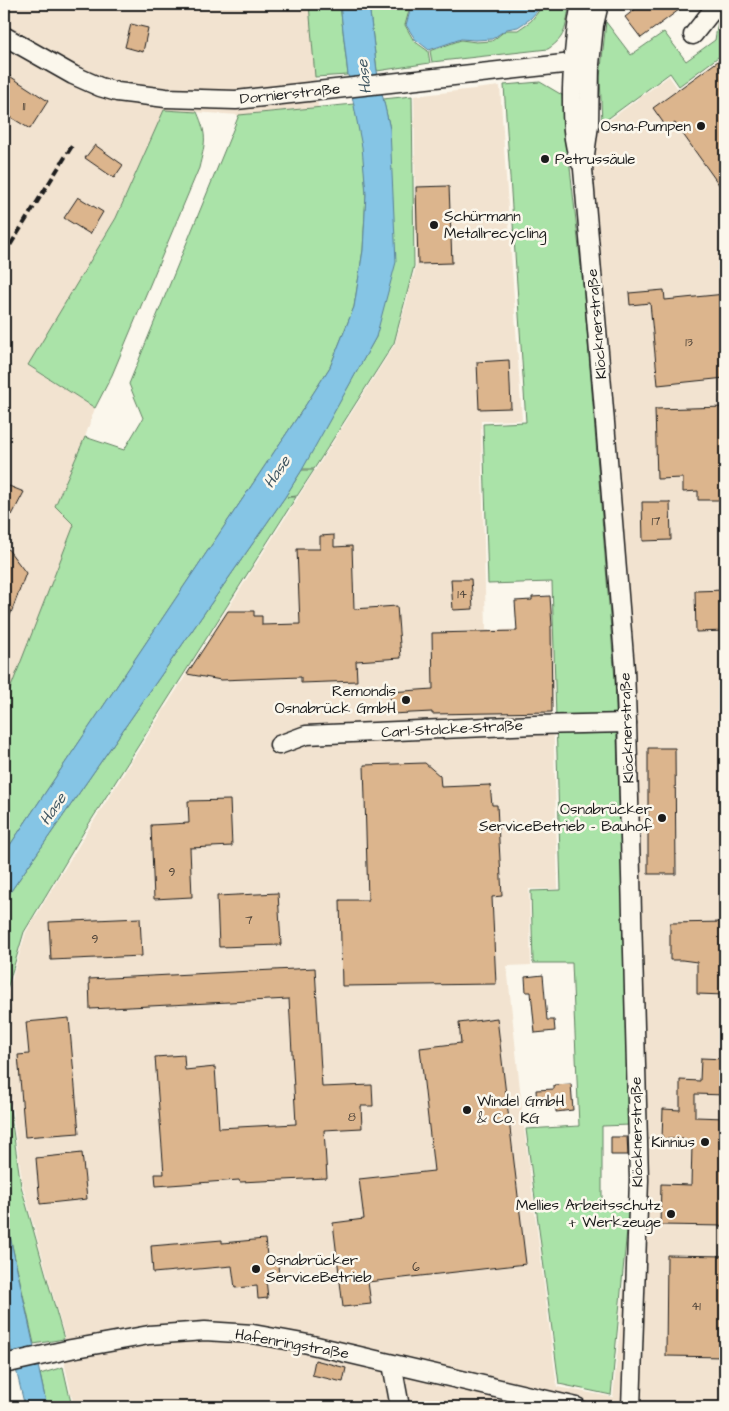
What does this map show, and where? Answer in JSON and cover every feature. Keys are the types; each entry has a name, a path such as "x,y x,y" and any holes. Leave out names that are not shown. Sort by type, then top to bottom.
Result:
{"street":[{"name":"Klöcknerstraße","path":"581,4 577,21 589,125 582,169 603,398 628,724 639,1180 631,1407"},
{"name":"Klöcknerstraße","path":"581,64 599,4"},
{"path":"693,35 712,11 722,4"},
{"name":"Dornierstraße","path":"4,36 73,74 117,92 166,98 236,100 581,64"},
{"name":"Carl-Stolcke-Straße","path":"279,745 306,736 325,734 551,725 628,724"},
{"name":"Hafenringstraße","path":"4,1364 50,1353 149,1335 205,1330 253,1334 298,1342 576,1407"},
{"path":"392,1364 400,1407"}],"shaded area":[{"path":"4,4 309,4 318,107 239,115 164,110 116,218 29,366 95,408 85,437 55,506 75,525 4,705"},
{"path":"725,55 725,1407 74,1407 65,1366 65,1338 23,1187 6,1068 6,999 26,932 88,830 395,344 416,266 414,96 500,86 522,420 481,421 486,630 554,629 553,713 558,889 529,889 531,965 507,966 524,1127 557,1387 613,1397 632,1208 618,680 586,293 570,149 669,76 678,89"}],"green space":[{"path":"309,4 340,4 348,75 315,77"},
{"path":"369,4 411,4 405,25 414,41 428,51 430,63 377,71"},
{"path":"542,4 570,4 565,30 559,39 548,49 432,62 430,51 461,40 476,42 492,41 506,30 518,30 531,21"},
{"path":"725,16 725,52 679,86 670,73 602,123 600,77 606,22 631,55 664,32 686,61 715,40 718,21"},
{"path":"540,82 562,95 584,293 615,680 630,1125 602,1126 602,1207 629,1209 611,1395 559,1384 526,1129 579,1126 572,963 533,963 531,891 561,890 552,582 488,584 483,424 526,422 504,85"},
{"path":"412,96 414,266 394,343 314,469 302,469 376,337 390,129 383,99"},
{"path":"354,104 363,147 366,194 363,250 354,307 330,367 4,854 4,705 74,525 55,506 85,437 124,450 143,418 129,384 239,115"},
{"path":"164,110 197,112 204,134 203,152 199,168 112,375 95,408 28,365 116,218"},
{"path":"302,470 314,470 297,496 287,497 296,497 85,830 24,932 4,999 4,901"},
{"path":"4,1068 21,1186 64,1339 34,1344 4,1209"},
{"path":"63,1367 72,1407 47,1407 40,1374"}],"water":[{"name":"Hase","path":"340,4 369,4 377,71 390,129 396,262 376,337 285,497 4,901 4,854 330,367 354,307 363,250 366,194 362,147 348,75"},
{"path":"412,4 540,4 539,9 530,19 518,27 507,29 492,39 461,39 429,50 415,39 406,25"},
{"path":"4,1209 47,1407 25,1407 4,1319"}],"building":[{"path":"642,4 687,4 641,38 625,17"},
{"path":"131,24 148,28 143,52 125,47"},
{"name":"Osna-Pumpen","path":"725,56 725,193 675,123 667,128 653,108"},
{"path":"8,75 48,101 30,129 4,113 4,82"},
{"path":"95,145 123,165 114,178 85,158"},
{"name":"Schürmann Metallrecycling","path":"449,186 452,263 418,264 416,187"},
{"path":"78,197 103,212 90,234 64,218"},
{"path":"664,290 665,300 725,294 725,378 658,385 650,303 630,305 629,293"},
{"path":"509,360 511,408 479,409 477,362"},
{"path":"725,407 725,500 698,500 698,491 683,492 683,478 657,479 655,409"},
{"path":"4,484 24,492 12,515 4,511"},
{"path":"642,502 670,502 671,540 643,541"},
{"path":"334,535 334,547 352,546 354,609 397,606 401,658 356,661 357,681 301,683 301,677 221,680 187,674 228,611 254,611 254,616 262,616 262,625 300,624 297,549 320,549 320,536"},
{"path":"4,544 26,573 5,629 4,629"},
{"path":"451,579 471,579 473,609 453,610"},
{"path":"725,590 725,631 696,632 695,591"},
{"path":"550,596 552,712 391,714 390,692 433,689 432,633 517,631 515,601 532,600 532,597"},
{"name":"Osnabrücker ServiceBetrieb - Bauhof","path":"648,748 675,748 676,874 648,874"},
{"path":"425,763 440,776 441,787 490,785 492,805 497,805 502,896 492,897 496,984 342,986 340,900 368,900 364,765"},
{"path":"230,800 232,846 190,848 192,897 154,899 151,825 189,823 188,801"},
{"path":"278,893 281,945 219,947 217,896"},
{"path":"140,918 142,956 51,960 49,922"},
{"path":"725,922 725,995 697,994 697,962 670,960 670,923"},
{"path":"315,968 322,1087 372,1085 373,1106 361,1106 362,1128 324,1130 327,1178 240,1182 239,1180 156,1186 155,1174 164,1174 155,1057 184,1055 185,1070 215,1067 219,1128 296,1124 289,999 90,1009 89,979"},
{"path":"543,975 547,1020 554,1020 555,1031 535,1033 531,992 526,992 525,977"},
{"path":"69,1018 79,1133 25,1137 18,1055 29,1054 26,1022"},
{"name":"Windel GmbH & Co. KG","path":"497,1018 526,1264 368,1282 371,1304 343,1307 333,1223 364,1219 359,1179 434,1171 420,1048 461,1043 459,1023"},
{"path":"701,1058 725,1059 725,1095 695,1094 695,1117 725,1118 725,1226 660,1225 661,1184 691,1185 692,1145 684,1145 685,1139 662,1139 663,1109 680,1110 680,1080 700,1081"},
{"path":"571,1084 573,1110 556,1112 556,1105 537,1106 536,1090 554,1089 554,1085"},
{"path":"611,1137 627,1137 628,1155 611,1155"},
{"path":"82,1153 87,1199 40,1204 36,1158"},
{"name":"Osnabrücker ServiceBetrieb","path":"265,1239 268,1264 278,1263 279,1278 266,1279 268,1298 258,1299 257,1286 235,1288 232,1266 153,1273 151,1246 222,1240 222,1243"},
{"path":"667,1255 725,1256 725,1357 666,1356"},
{"path":"315,1360 346,1368 343,1382 312,1375"}],"railway":[{"path":"4,255 72,146"}],"place":[{"name":"Osna-Pumpen","path":"701,126"},
{"name":"Petrussäule","path":"545,159"},
{"name":"Schürmann Metallrecycling","path":"434,225"},
{"name":"Remondis Osnabrück GmbH","path":"406,700"},
{"name":"Osnabrücker ServiceBetrieb - Bauhof","path":"662,818"},
{"name":"Windel GmbH & Co. KG","path":"467,1110"},
{"name":"Kinnius","path":"705,1142"},
{"name":"Mellies Arbeitsschutz + Werkzeuge","path":"671,1214"},
{"name":"Osnabrücker ServiceBetrieb","path":"256,1269"}]}
